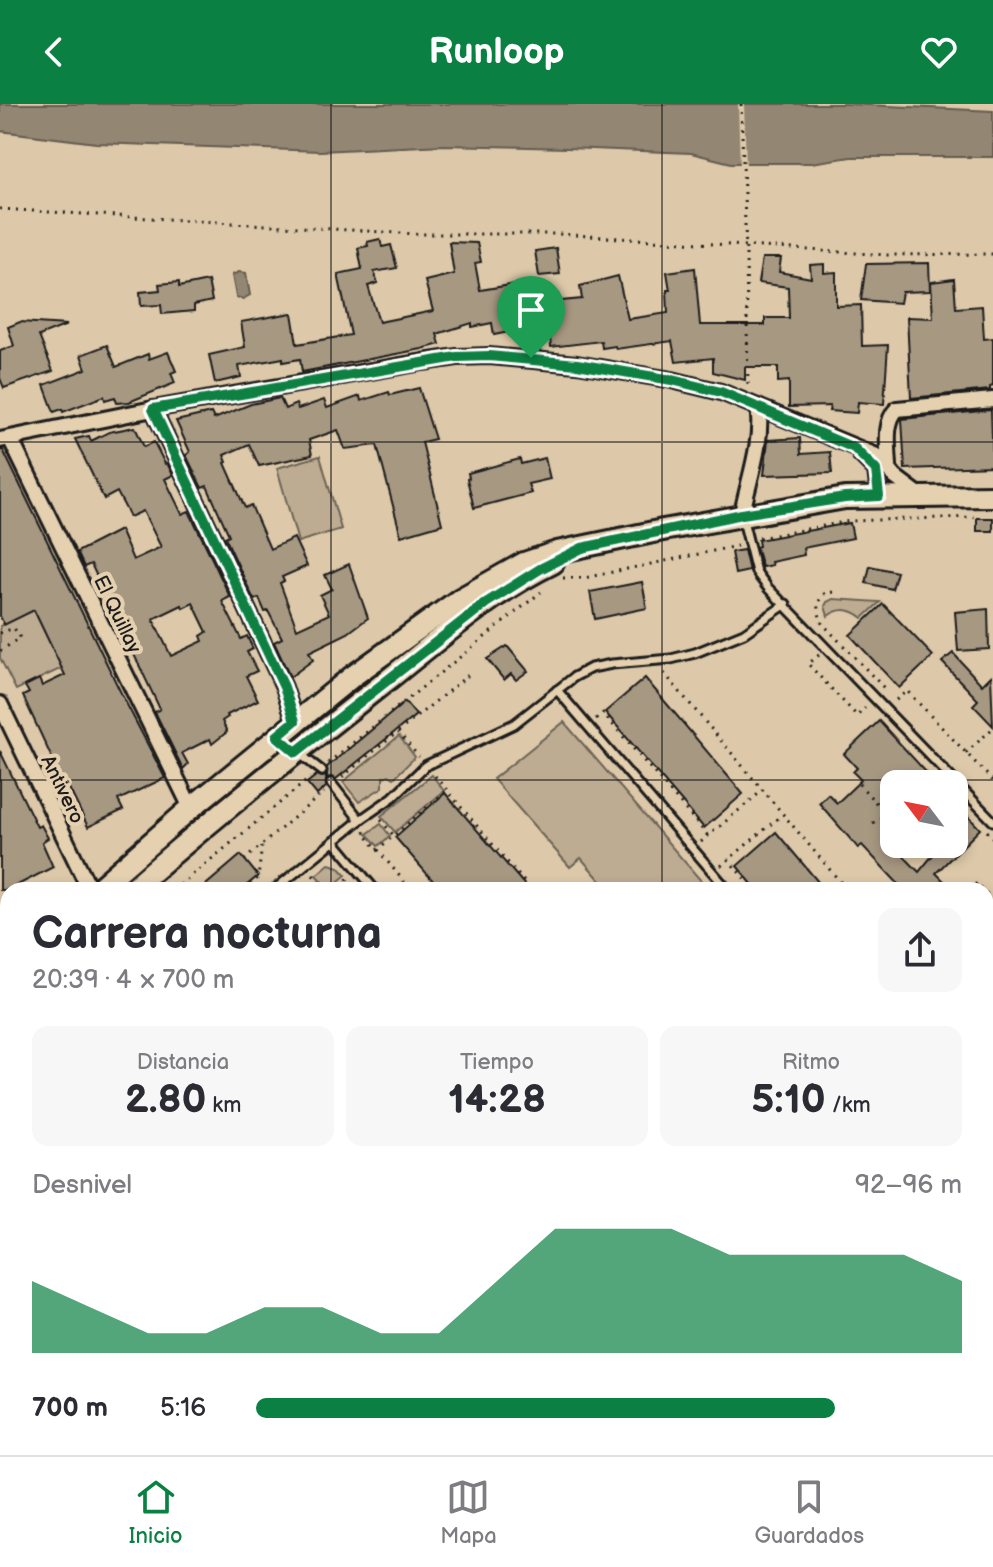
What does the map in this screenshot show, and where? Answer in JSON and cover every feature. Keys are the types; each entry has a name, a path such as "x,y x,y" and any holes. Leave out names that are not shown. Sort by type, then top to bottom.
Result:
{"main road":[{"path":"106,882 295,721 426,622 485,582 532,560 742,514 845,498 993,496"},
{"path":"146,882 296,752 486,603 540,569 582,548"},
{"path":"199,801 223,813"}],"street":[{"path":"5,439 153,409 423,362 479,356 531,358 672,380 721,392 879,457 895,477 919,495"},
{"path":"889,469 889,425 891,415 897,409 993,400"},
{"path":"742,514 760,416 753,405"},
{"path":"153,409 284,687 295,721"},
{"name":"El Quillay","path":"5,439 199,801"},
{"path":"854,448 876,470 879,496"},
{"name":"Antivero","path":"0,704 86,882"}],"lane":[{"path":"742,514 756,572 768,588 993,821"},
{"path":"284,882 393,797 425,766 500,732 574,677 591,668 671,659 722,643 768,618 786,604"},
{"path":"557,690 721,882"},
{"path":"277,736 322,771"},
{"path":"332,784 360,820"},
{"path":"334,841 368,882"},
{"path":"130,861 141,882"}],"path":[{"path":"741,104 753,405"},
{"path":"0,209 374,232 558,234 887,255 993,254"},
{"path":"755,539 850,521 977,517"},
{"path":"558,579 584,578 747,542"},
{"path":"184,882 547,587"},
{"path":"833,592 824,594 817,604 821,622 886,690"},
{"path":"0,633 14,628 20,638 0,651"},
{"path":"819,654 808,664 857,716 869,706"},
{"path":"671,668 662,670 840,882"},
{"path":"244,860 332,784 472,672"},
{"path":"896,701 907,691 993,781"},
{"path":"596,719 603,713 708,836"},
{"path":"966,753 993,728"},
{"path":"398,732 419,757"},
{"path":"444,769 434,775 524,882"},
{"path":"859,784 880,807"},
{"path":"377,850 447,790"},
{"path":"701,842 763,790"},
{"path":"721,866 783,814"},
{"path":"873,823 880,818"},
{"path":"394,836 380,820 364,833 404,882"},
{"path":"253,882 258,878 262,844"},
{"path":"728,859 747,882"},
{"path":"319,882 313,875 320,869"}],"shaded area":[{"path":"0,104 846,104 993,111 993,157 851,157 811,163 731,163 691,153 567,148 444,145 320,151 96,143 0,131"},
{"path":"246,273 250,295 243,299 236,297 232,275"},
{"path":"320,456 341,529 298,542 277,468"},
{"path":"833,599 880,602 863,618 846,610 828,616 825,606"},
{"path":"34,610 62,668 16,690 0,658 0,626"},
{"path":"564,722 702,882 602,882 581,858 570,867 493,779"},
{"path":"399,736 415,757 394,778 389,775 383,777 383,787 359,802 343,782"},
{"path":"432,775 444,791 395,832 381,816"},
{"path":"381,824 390,836 378,846 367,834"},
{"path":"329,864 339,867 346,875 338,882 322,882 316,875"}],"pier":[{"path":"738,104 744,104 746,167 740,167"}],"building":[{"path":"380,239 382,247 391,245 397,268 374,272 378,283 368,286 379,322 433,311 425,281 454,274 449,242 477,243 481,262 475,263 480,290 511,285 519,330 494,335 492,323 472,327 472,323 437,334 440,344 422,349 302,372 300,359 283,362 283,358 239,366 241,377 215,383 209,355 245,347 241,322 292,313 297,344 351,335 338,274 362,269 358,248"},
{"path":"556,248 560,274 539,276 535,251"},
{"path":"762,258 781,258 779,272 811,278 810,265 824,264 824,273 836,272 836,306 861,305 862,346 888,345 884,404 858,402 857,413 829,411 830,406 789,407 789,381 778,382 778,367 745,367 745,380 713,372 713,358 676,362 672,341 616,349 615,346 602,348 601,341 551,347 548,318 553,318 551,302 582,299 580,286 618,276 628,319 668,313 667,290 670,290 667,272 695,268 700,325 765,325 765,318 789,318 788,287 758,283"},
{"path":"929,263 930,291 902,292 900,303 861,300 866,264"},
{"path":"954,279 956,308 982,306 984,339 993,338 993,386 990,390 911,398 907,317 933,318 931,282"},
{"path":"208,281 212,301 194,305 194,311 162,314 161,305 141,306 140,292 160,290 159,284 179,282 179,287"},
{"path":"20,322 67,325 39,336 53,371 4,388 0,378 0,351 14,346 8,327"},
{"path":"107,345 116,367 148,354 149,359 168,352 176,371 171,373 175,383 129,402 117,403 115,397 105,400 104,396 63,412 62,409 54,412 44,385 86,369 81,355"},
{"path":"419,388 435,439 422,442 442,524 401,536 377,445 345,449 338,430 309,440 312,455 259,466 249,444 224,455 245,508 251,505 270,549 294,538 307,566 282,577 284,581 280,583 297,629 329,614 320,595 332,589 325,575 349,564 368,618 348,633 309,652 313,660 290,677 274,642 282,638 259,598 254,600 225,537 229,535 207,486 202,488 186,455 190,452 176,421 211,413 214,419 251,404 280,398 285,409 296,404 298,409 324,400 327,408 360,396 361,401 389,392 390,395"},
{"path":"991,410 993,466 905,469 902,419"},
{"path":"135,427 144,447 154,442 173,475 165,479 182,514 189,511 230,597 222,601 241,639 247,636 253,649 247,652 257,671 246,676 258,700 227,715 222,721 227,732 212,744 210,739 182,753 188,764 183,769 155,712 160,709 91,564 84,567 77,552 120,530 133,560 161,547 143,511 130,517 117,492 104,499 75,439 89,436 91,441 109,432","holes":["193,603 207,632 201,636 203,641 171,656 153,619"]},
{"path":"800,438 801,454 830,452 832,473 764,475 768,440"},
{"path":"0,450 3,450 165,778 118,800 123,810 88,827 23,696 29,693 25,686 39,679 42,686 65,675 34,610 4,625 0,616"},
{"path":"545,458 550,479 528,484 531,493 474,508 468,473 520,459 521,464"},
{"path":"977,518 993,518 993,531 977,531"},
{"path":"850,523 853,538 803,548 804,555 762,567 756,547 759,546 758,540"},
{"path":"744,550 749,571 735,574 731,552"},
{"path":"870,566 897,572 892,589 866,583"},
{"path":"642,582 647,608 595,619 590,592"},
{"path":"883,604 933,656 899,688 850,635"},
{"path":"988,609 989,649 958,651 955,612"},
{"path":"507,646 528,671 516,680 511,674 504,680 487,659"},
{"path":"953,653 982,685 991,676 993,726 973,705 978,700 942,662"},
{"path":"645,678 743,794 704,828 605,712"},
{"path":"405,702 416,715 336,779 326,778 326,787 317,795 307,783 317,775 327,776 327,767"},
{"path":"879,721 924,770 880,770 880,858 906,858 919,872 930,858 951,858 936,873 945,882 897,882 862,845 858,848 819,803 828,794 837,803 861,780 853,772 857,768 844,754"},
{"path":"0,751 37,827 41,825 48,838 42,842 53,867 24,882 0,882"},
{"path":"445,793 522,882 434,882 395,837"},
{"path":"968,816 980,829 968,841"},
{"path":"776,832 818,882 750,882 737,866"},
{"path":"241,855 258,876 251,882 209,882"}],"route":[{"path":"457,357 531,358 672,380 721,392 854,448 876,470 879,496 845,498 742,514 582,548 540,569 486,603 296,752 277,736 295,721 284,687 153,409 457,357"}]}
